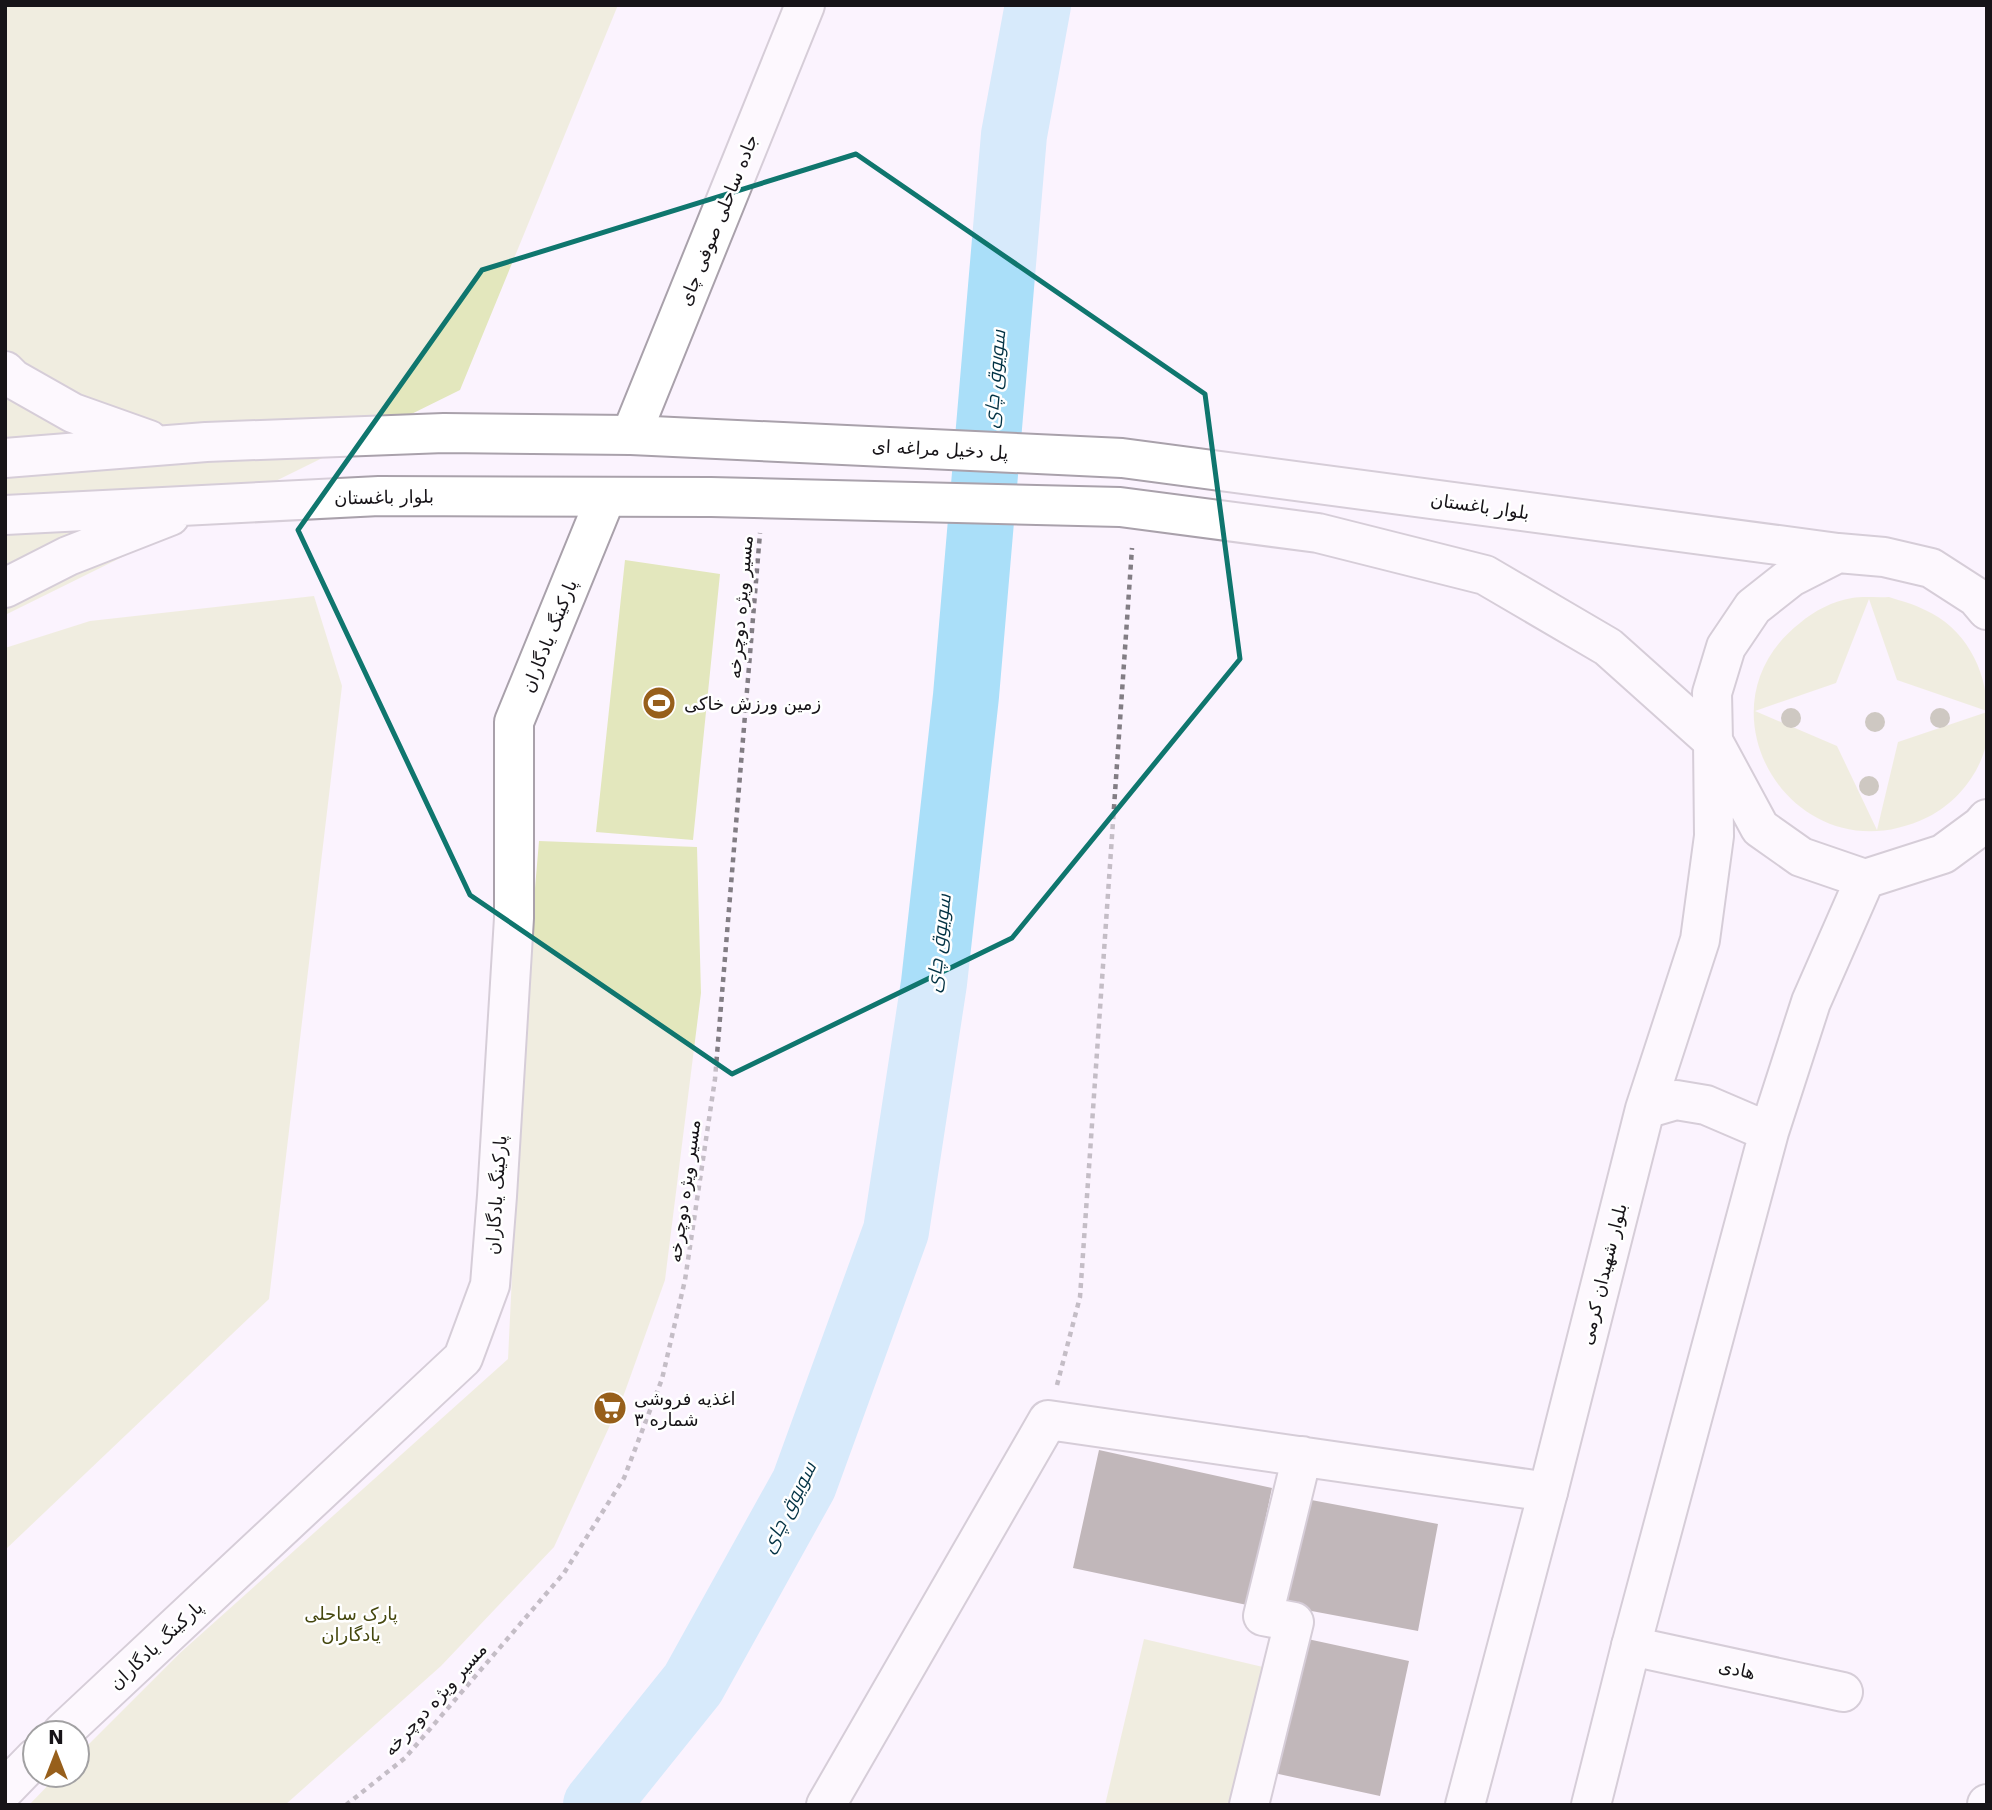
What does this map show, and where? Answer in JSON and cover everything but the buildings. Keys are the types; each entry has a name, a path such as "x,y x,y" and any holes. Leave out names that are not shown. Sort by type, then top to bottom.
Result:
{"main road":[{"name":"جاده ساحلی صوفی چای","path":"631,435 805,5"},
{"path":"5,371 13,379 74,413 164,445"},
{"path":"5,458 164,445 444,433 631,435"},
{"name":"پل دخیل مراغه ای","path":"631,435 1122,458"},
{"name":"بلوار باغستان","path":"1122,458 1884,557 1931,568"},
{"name":"بلوار باغستان","path":"5,515 379,496 606,498 762,513"},
{"name":"پارکینگ یادگاران","path":"77,1719 463,1358 490,1284 498,1196 514,918 514,722 606,498"},
{"path":"5,588 68,556 199,504"},
{"path":"762,513 1120,507 1318,533 1485,575 1608,648 1713,741 1759,828 1801,857 1865,878 1943,854 1987,819"},
{"name":"بلوار شهیدان کرمی","path":"1465,1805 1645,1109 1700,940 1714,836 1712,693 1726,648 1753,607 1791,577 1838,553"},
{"path":"1931,568 1987,573"},
{"path":"1931,568 1976,597 1987,610"},
{"path":"1591,1805 1769,1132 1811,1002 1865,878"},
{"path":"1645,1109 1676,1100 1706,1105 1769,1132"},
{"path":"826,1805 1048,1420 1548,1492"},
{"path":"1249,1805 1294,1622 1264,1616 1302,1456"},
{"name":"هادی","path":"1631,1646 1843,1692"},
{"path":"5,1788 21,1772"}],"path":[{"name":"مسیر ویژه دوچرخه","path":"346,1805 405,1758 564,1573 624,1478 662,1379 685,1280 715,1079 762,513"},
{"path":"1048,1420 1080,1297 1132,548"}],"highlighted area":[{"path":"856,154 1205,394 1240,659 1012,938 732,1074 470,895 298,530 482,270"}],"green space":[{"path":"5,5 618,5 460,390 5,615"},
{"name":"زمین ورزش خاکی","path":"625,560 720,574 693,840 596,832"},
{"path":"314,596 342,686 269,1299 5,1550 5,648 90,621"},
{"path":"1857,597 1889,597 1939,617 1962,638 1978,665 1987,711 1897,680 1869,599 1836,683 1755,711 1755,699 1768,659 1800,623 1838,601"},
{"path":"1755,711 1837,746 1877,830 1898,742 1987,712 1987,740 1978,766 1965,787 1948,804 1928,817 1880,831 1837,826 1800,807 1773,777 1757,739"},
{"name":"پارک ساحلی یادگاران","path":"539,841 697,847 701,993 665,1280 623,1397 554,1547 441,1666 285,1805 29,1805 44,1789 91,1789 91,1742 180,1653 508,1359 525,1006"},
{"path":"1144,1639 1263,1667 1230,1805 1105,1805"}],"waterway":[{"name":"سویوق چای","path":"596,1805 693,1684 804,1484 896,1231 934,983 966,696 1014,135 1038,5"}],"place":[{"name":"زمین ورزش خاکی","path":"659,703"},
{"name":"اغذیه فروشی شماره ۳","path":"610,1408"}]}
